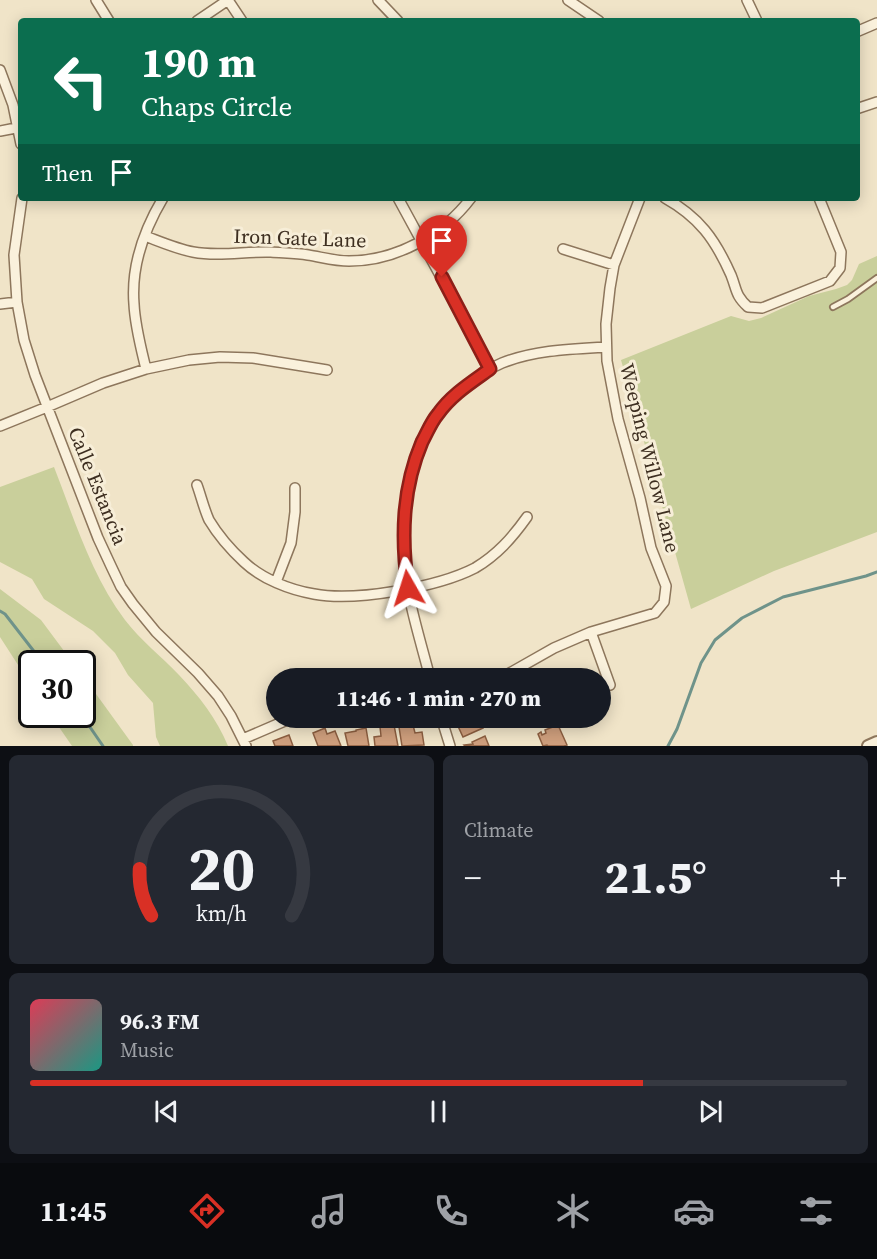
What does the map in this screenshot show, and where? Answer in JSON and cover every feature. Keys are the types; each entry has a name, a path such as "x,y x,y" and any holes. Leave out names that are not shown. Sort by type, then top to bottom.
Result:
{"street":[{"path":"96,0 107,18"},
{"path":"201,18 228,0 240,18"},
{"path":"378,0 395,18"},
{"path":"568,0 595,18"},
{"path":"747,0 756,18"},
{"path":"860,30 877,24"},
{"path":"0,70 18,121"},
{"path":"860,108 877,102"},
{"path":"0,132 18,128"},
{"name":"Calle Estancia","path":"22,201 15,255 17,302 24,340 47,407 98,538 133,604 156,632 198,672 218,696 245,742"},
{"path":"146,369 134,306 133,285 135,270 146,236 155,212 162,201"},
{"path":"400,201 490,369"},
{"name":"Iron Gate Lane","path":"146,236 194,252 215,254 269,252 347,261 384,257 422,241 461,212 469,201"},
{"name":"Weeping Willow Lane","path":"591,632 655,613 664,602 666,586 651,548 618,419 606,361 606,324 614,265 639,201"},
{"path":"670,201 691,215 719,248 738,298 748,308 762,308 830,280 840,268 841,252 820,201"},
{"path":"563,249 614,265"},
{"path":"0,304 17,302"},
{"path":"428,668 408,588 404,527 407,490 414,463 426,434 438,414 468,384 502,363 536,353 606,347"},
{"path":"0,426 103,383 146,369 189,360 220,357 253,358 327,370"},
{"path":"197,485 209,520 227,545 245,563 276,582 315,595 378,594 453,578 476,567 499,551 527,517"},
{"path":"276,582 291,543 295,488"},
{"path":"519,668 554,648 591,632 604,668"},
{"path":"245,742 272,728"},
{"path":"444,728 450,746"},
{"path":"868,746 877,742"}],"lane":[{"path":"833,307 877,278"}],"green space":[{"path":"877,256 877,532 774,571 691,609 621,360 731,316 749,321 761,318 809,296 847,285 852,280 859,264"},
{"path":"54,467 84,546 113,603 131,628 179,675 200,700 219,726 228,746 160,746 156,737 153,703 128,675 115,653 93,631 44,599 32,579 0,562 0,487"},
{"path":"0,589 41,620 63,650 18,650 18,665 0,637"},
{"path":"96,694 133,745 133,746 72,746 60,728 96,728"}],"building":[{"path":"325,728 327,734 335,731 341,746 318,746 313,733"},
{"path":"366,728 369,746 348,746 345,733"},
{"path":"380,728 395,728 398,746 375,746 374,737 381,736"},
{"path":"399,728 414,728 415,733 422,732 424,745 402,746"},
{"path":"459,728 483,728 463,737"},
{"path":"559,728 567,745 543,746 538,734 546,733 545,730"},
{"path":"289,735 293,746 275,746 273,741"},
{"path":"485,736 489,746 464,745 473,744 472,742"}],"waterway":[{"path":"668,746 677,729 701,663 715,640 742,618 783,597 877,572"},
{"path":"0,611 5,614 33,650"},
{"path":"91,728 103,746"}],"route":[{"path":"408,588 405,566 405,504 414,463 426,434 438,414 468,384 490,369 442,277"}]}
